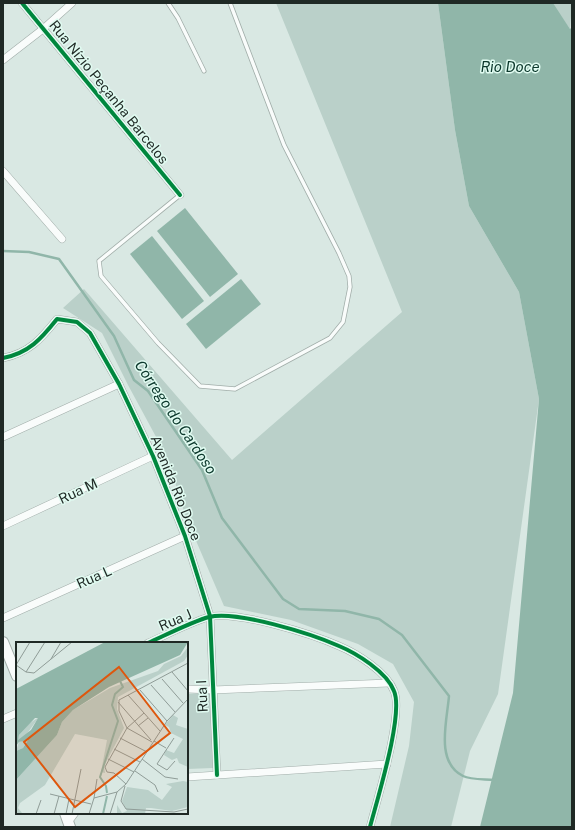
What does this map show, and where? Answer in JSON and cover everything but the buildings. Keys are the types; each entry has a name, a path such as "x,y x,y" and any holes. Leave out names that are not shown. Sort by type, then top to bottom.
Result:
{"main road":[{"path":"3,642 16,674"}],"street":[{"name":"Rua Nízio Peçanha Barcelos","path":"22,3 180,195"},
{"path":"3,60 44,29 72,3"},
{"path":"3,171 62,239"},
{"name":"Avenida Rio Doce","path":"3,358 17,355 40,341 57,319 76,322 90,333 119,384 153,456 186,536 210,616"},
{"path":"3,437 119,384"},
{"name":"Rua M","path":"3,526 153,456"},
{"name":"Rua L","path":"3,618 186,536"},
{"path":"210,616 238,617 290,629 339,646 374,667 389,683 395,692 396,718 387,764 370,827"},
{"name":"Rua J","path":"150,642 210,616"},
{"name":"Rua I","path":"210,616 217,775"},
{"path":"188,689 213,690 389,683"},
{"path":"3,719 16,713"},
{"path":"188,777 387,764"}],"lane":[{"path":"168,3 178,18 204,71"},
{"path":"180,195 99,261 101,276 158,343 200,386 235,388 330,338 343,322 350,287 349,276 284,144 230,3"}],"shaded area":[{"path":"276,3 438,3 455,130 469,206 519,292 539,399 498,694 470,751 451,827 390,827 409,746 414,702 393,664 358,644 291,620 224,606 185,515 168,459 102,333 63,308 84,289 232,460 402,312"},
{"path":"553,3 572,3 570,29 554,6"},
{"path":"211,693 213,768 188,769 188,694"}],"water":[{"name":"Rio Doce","path":"438,3 553,3 570,29 572,27 572,827 480,827 513,693 539,399 519,292 469,206 455,130"},
{"path":"185,208 238,274 210,297 157,231"},
{"path":"152,236 204,301 182,319 130,254"},
{"path":"241,279 261,304 206,349 186,324"}],"waterway":[{"name":"Córrego do Cardoso","path":"3,251 29,252 59,259 114,336 134,380 148,391 202,470 222,518 283,599 299,609 345,611 379,619 402,635 449,696 445,740 446,751 454,770 466,777 494,780"}],"cycle path":[{"path":"22,3 180,195"},
{"path":"3,358 20,353 34,344 57,319 77,322 90,333 119,384 153,456 185,536 210,616 217,775"},
{"path":"150,642 202,619 221,616 237,617 274,624 327,641 354,653 378,670 385,677 394,691 396,702 393,737 370,827"}]}
